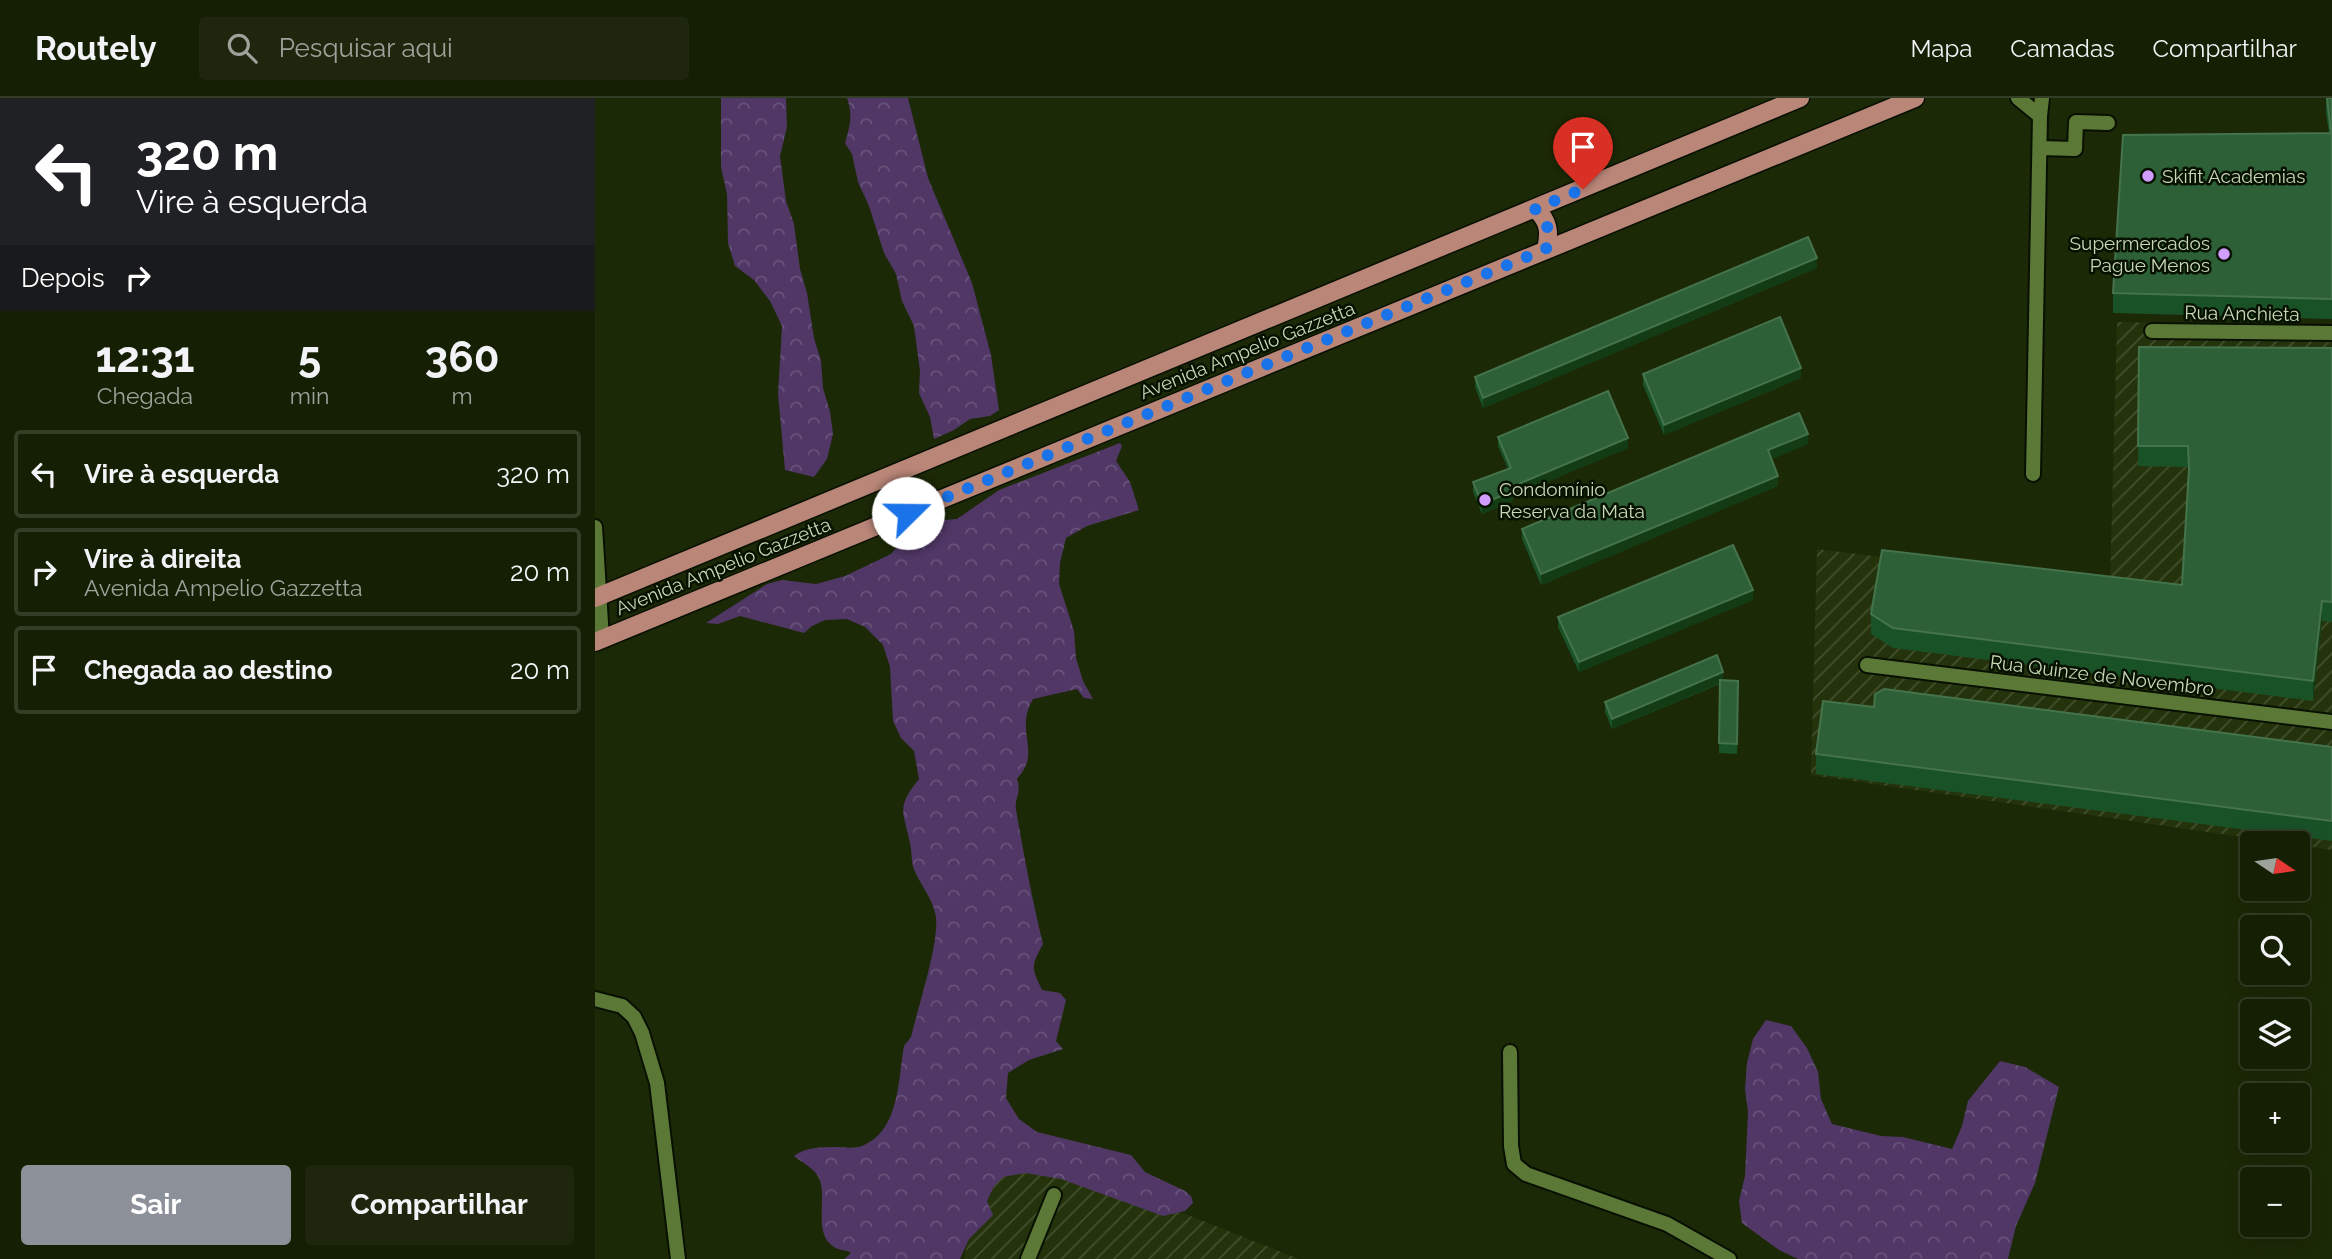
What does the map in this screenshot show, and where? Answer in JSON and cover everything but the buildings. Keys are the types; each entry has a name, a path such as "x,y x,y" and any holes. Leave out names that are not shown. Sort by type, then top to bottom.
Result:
{"main road":[{"name":"Avenida Ampelio Gazzetta","path":"597,598 1800,98"},
{"name":"Avenida Ampelio Gazzetta","path":"598,640 1915,98"},
{"path":"1535,209 1547,223 1549,233 1546,249"}],"street":[{"path":"2018,98 2040,116"},
{"path":"2033,474 2042,98"},
{"path":"2040,148 2075,149 2076,122 2108,123"},
{"name":"Rua Anchieta","path":"2151,331 2332,333"},
{"path":"595,527 598,640"},
{"name":"Rua Quinze de Novembro","path":"1867,665 2332,722"},
{"path":"595,999 622,1006 634,1017 642,1033 657,1083 678,1259"},
{"path":"1510,1052 1511,1146 1514,1164 1526,1174 1667,1224 1728,1259"},
{"path":"1028,1259 1054,1195"}],"shaded area":[{"path":"2117,322 2332,325 2332,850 2310,847 2310,831 2240,831 2240,837 1811,775 1817,549 2110,585"},
{"path":"987,1147 1157,1203 1299,1259 964,1259"}],"green space":[{"path":"721,98 786,98 787,127 780,156 786,201 794,224 800,269 821,361 823,388 833,434 827,459 814,477 785,470 778,394 782,326 770,301 754,280 735,266 728,243 727,194 721,167"},
{"path":"847,98 908,98 928,178 972,283 991,355 999,410 990,416 970,419 934,439 930,417 919,393 920,371 914,326 902,301 896,274 884,253 858,182 852,154 845,143 850,120"},
{"path":"1120,443 1122,446 1116,461 1130,482 1139,510 1087,526 1066,538 1060,563 1059,584 1074,631 1076,658 1083,681 1093,699 1084,698 1077,689 1033,699 1026,718 1028,758 1017,779 1019,789 1016,810 1043,944 1034,971 1042,990 1060,993 1066,1000 1056,1041 1063,1049 1029,1060 1008,1073 1006,1098 1019,1119 1037,1132 1131,1155 1145,1172 1185,1191 1191,1196 1193,1203 1185,1211 1163,1216 1061,1179 1025,1173 1003,1177 994,1186 987,1201 993,1215 969,1239 960,1259 844,1259 850,1252 834,1247 827,1241 824,1233 819,1178 811,1168 794,1156 814,1148 862,1146 884,1129 895,1103 904,1046 911,1037 936,929 932,904 913,866 903,810 907,797 919,779 914,751 901,738 893,721 890,667 883,645 865,627 847,619 825,620 804,633 740,616 718,624 706,623 767,584 782,580 816,584 845,576 891,554 918,522 957,519 999,490"},
{"path":"1766,1020 1791,1026 1807,1048 1818,1072 1821,1099 1832,1124 1881,1136 1903,1137 1952,1149 1962,1126 1968,1101 2000,1061 2025,1067 2059,1087 2035,1183 2016,1226 2008,1259 1798,1259 1779,1250 1742,1223 1739,1201 1745,1176 1747,1063 1753,1039"}],"place":[{"name":"Skifit Academias","path":"2148,176"},
{"name":"Supermercados Pague Menos","path":"2224,254"},
{"name":"Condomínio Reserva da Mata","path":"1485,500"}],"route":[{"path":"908,513 1546,249 1549,233 1547,223 1535,209 1583,189"}]}
